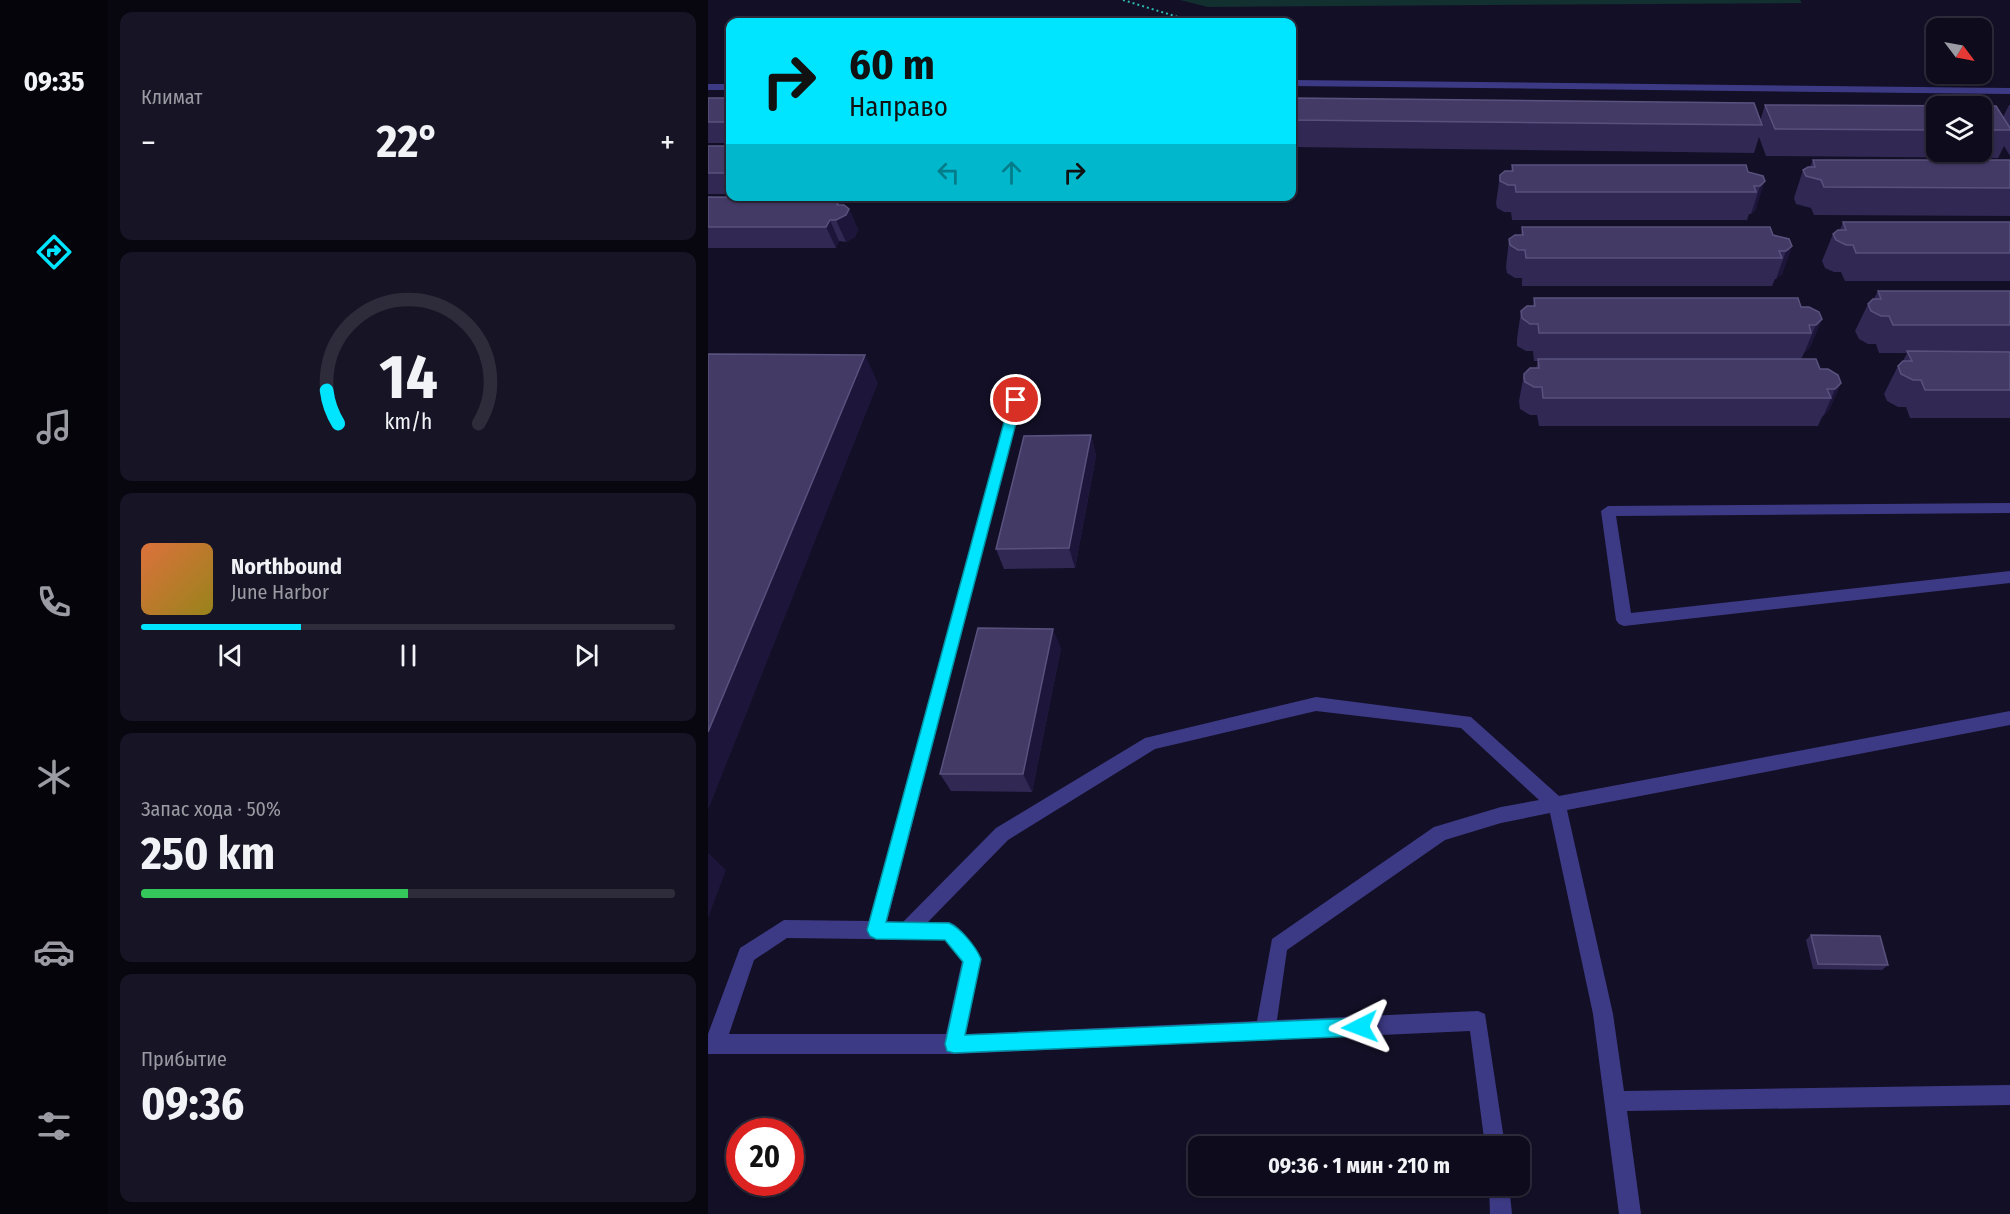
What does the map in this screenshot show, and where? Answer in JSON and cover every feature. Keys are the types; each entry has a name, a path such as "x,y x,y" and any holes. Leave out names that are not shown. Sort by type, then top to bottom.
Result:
{"lane":[{"path":"1296,83 2010,91"},
{"path":"708,87 726,87"},
{"path":"876,930 1016,400"},
{"path":"2010,508 1608,511 1624,621 2010,577"},
{"path":"906,931 1002,834 1152,743 1316,704 1465,722 1557,804 1602,1014 1616,1101 1630,1214"},
{"path":"1265,1032 1279,945 1440,833 1501,815 2010,718"},
{"path":"954,1044 972,959 949,932 784,929 747,954 712,1044 954,1044 1478,1021 1494,1136"},
{"path":"1616,1101 2010,1095"},
{"path":"1500,1196 1502,1214"}],"path":[{"path":"1123,0 1181,18"}],"green space":[{"path":"1180,0 1800,0 1802,3 1208,7"}],"building":[{"path":"708,98 726,98 726,122 708,122"},
{"path":"1296,98 1754,103 1762,125 1296,120"},
{"path":"1765,105 1926,106 1926,130 1775,129"},
{"path":"1992,106 1996,106 2010,130 1992,130"},
{"path":"708,146 726,146 726,173 708,173"},
{"path":"1813,160 1992,162 1992,160 2010,160 2010,188 1824,187 1821,180 1806,176 1803,170 1815,167"},
{"path":"1512,165 1746,165 1748,172 1763,176 1765,181 1760,186 1754,186 1756,192 1516,192 1515,185 1508,185 1500,181 1500,175 1505,171 1513,171"},
{"path":"708,197 726,197 726,201 839,201 837,205 844,205 849,209 846,215 830,220 826,227 708,227"},
{"path":"1843,222 2010,222 2010,253 1856,253 1853,245 1846,245 1836,240 1833,234 1838,230 1846,230"},
{"path":"1522,227 1770,227 1773,235 1789,239 1792,246 1786,251 1779,251 1782,258 1526,258 1525,250 1518,250 1510,245 1509,239 1515,235 1523,235"},
{"path":"1878,291 2010,291 2010,325 1893,325 1889,316 1881,316 1871,311 1868,304 1873,299 1881,299"},
{"path":"1534,298 1798,298 1801,307 1809,307 1819,312 1822,319 1816,325 1809,325 1811,333 1539,333 1538,324 1530,324 1522,318 1521,311 1527,306 1535,306"},
{"path":"1907,351 2010,352 2010,390 1925,390 1921,380 1913,380 1901,374 1898,366 1903,361 1912,361"},
{"path":"708,354 865,355 708,732"},
{"path":"1538,359 1816,359 1820,369 1828,369 1838,375 1841,383 1835,389 1827,389 1831,398 1543,398 1542,387 1534,387 1525,382 1524,378 1524,374 1530,368 1539,368"},
{"path":"1091,435 1069,548 996,549 1024,436"},
{"path":"978,628 1053,629 1023,774 940,774"},
{"path":"1811,935 1880,936 1888,965 1818,964"}],"route":[{"path":"1016,400 876,930 949,932 972,959 954,1044 1360,1027"}]}
